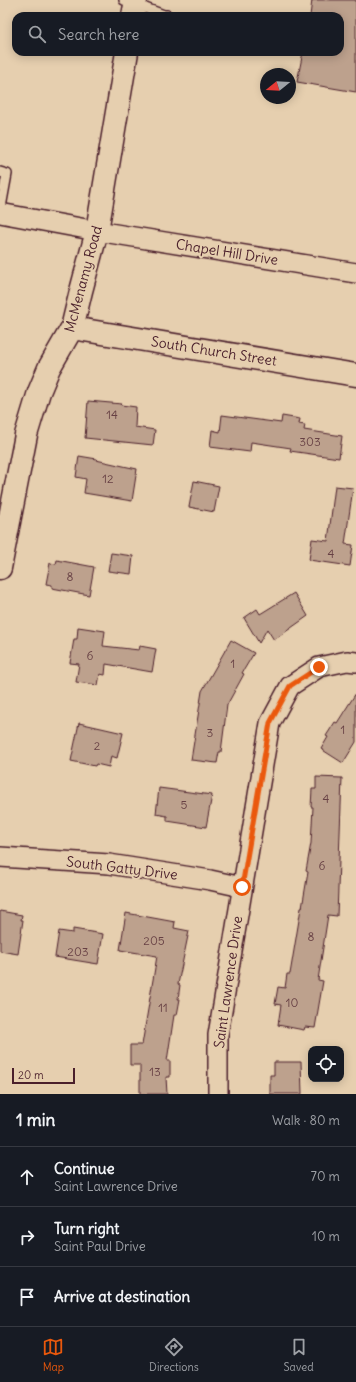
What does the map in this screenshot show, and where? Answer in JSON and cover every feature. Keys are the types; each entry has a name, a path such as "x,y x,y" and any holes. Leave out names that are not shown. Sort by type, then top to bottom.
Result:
{"street":[{"name":"McMenamy Road","path":"0,568 26,435 39,392 50,368 72,328 97,231 126,56"},
{"name":"Chapel Hill Drive","path":"0,213 97,231 356,273"},
{"name":"South Church Street","path":"72,328 356,375"},
{"name":"Saint Lawrence Drive","path":"218,1094 218,1035 270,723 290,686 319,667 347,661 356,662"},
{"name":"South Gatty Drive","path":"0,857 109,864 210,880 242,887"}],"lane":[{"path":"132,5 156,12"},
{"path":"0,172 7,174 0,213"}],"building":[{"path":"312,0 356,0 356,92 297,82 302,56 344,56 344,12 310,12"},
{"path":"88,401 122,404 121,405 136,407 135,427 155,430 153,445 85,438"},
{"path":"222,415 281,423 282,416 300,419 299,424 305,425 304,430 342,436 339,458 290,451 291,448 251,442 250,452 210,447 212,430 220,432"},
{"path":"79,456 137,469 132,501 84,493 86,479 76,477"},
{"path":"194,481 219,486 214,512 189,507"},
{"path":"335,486 353,488 345,544 353,545 350,566 309,560 312,539 328,541"},
{"path":"111,553 133,556 131,574 108,571"},
{"path":"57,560 94,567 89,595 52,588 52,585 46,584 50,563 56,564"},
{"path":"294,593 308,616 274,640 267,629 259,643 244,618 257,609 260,614"},
{"path":"78,627 105,631 103,646 139,650 140,646 156,649 152,672 106,664 105,675 100,674 98,685 76,682 79,664 70,663 74,639 77,639"},
{"path":"231,640 254,653 242,673 244,674 227,705 221,752 219,752 217,763 191,760 202,691"},
{"path":"356,693 356,742 343,763 321,749 328,737 326,736 335,722 337,723"},
{"path":"79,723 123,733 117,758 111,756 109,767 71,761"},
{"path":"316,777 342,778 337,916 328,915 318,980 323,981 315,1028 305,1027 304,1030 278,1025 281,1005 275,1004 278,987 285,988 287,974 290,974 302,908 311,843 313,807 311,807 312,789 316,789"},
{"path":"159,788 212,795 206,827 167,821 167,816 156,814"},
{"path":"0,911 22,915 21,920 23,920 18,954 0,951"},
{"path":"126,913 175,922 174,928 189,931 178,984 180,985 178,999 180,999 177,1015 174,1015 167,1061 170,1061 170,1077 166,1077 167,1094 140,1094 140,1065 130,1065 130,1045 142,1045 157,956 120,950"},
{"path":"73,929 103,934 98,964 55,957 59,931 73,933"},
{"path":"274,1062 301,1062 302,1094 270,1094 270,1075 274,1075"}],"route":[{"path":"242,887 270,723 290,686 319,667"}]}
